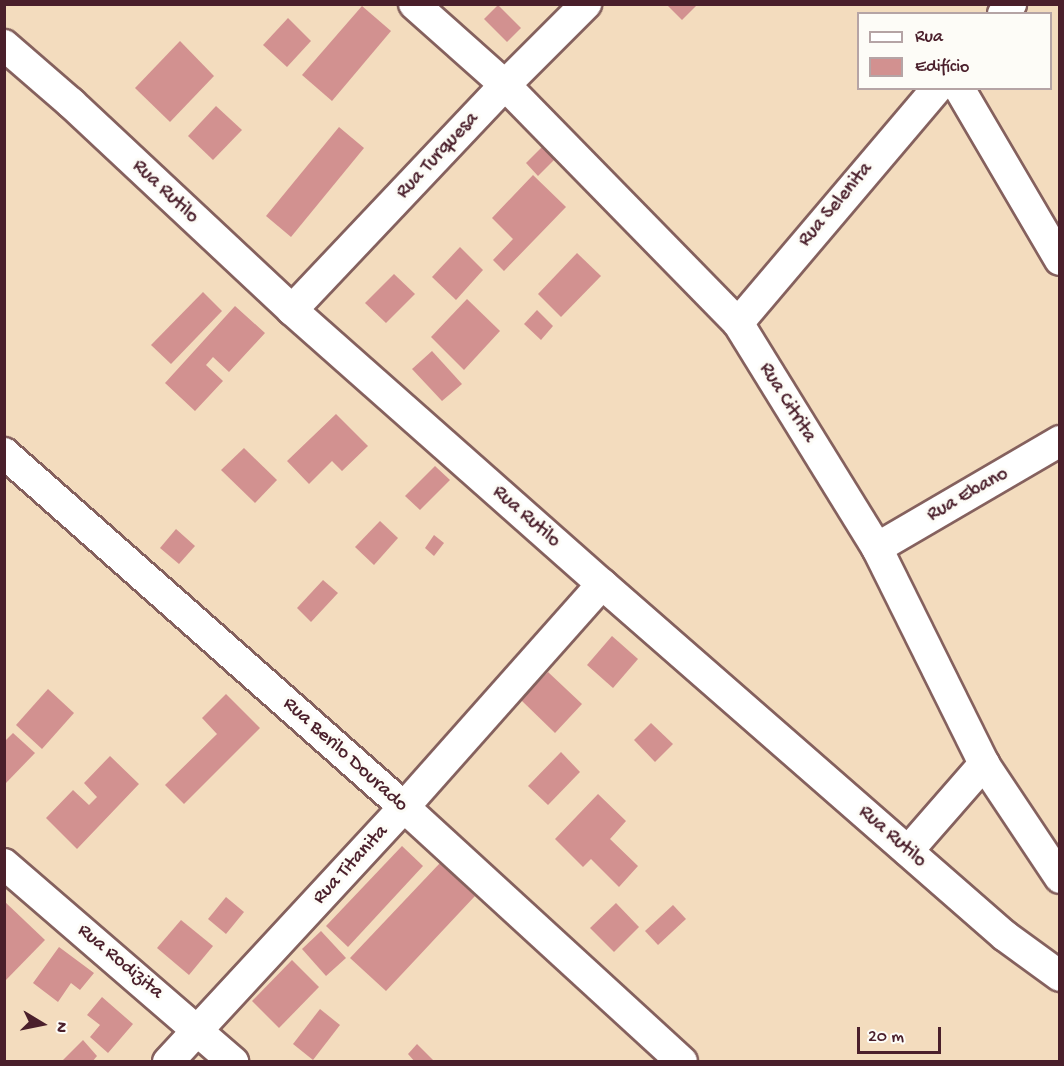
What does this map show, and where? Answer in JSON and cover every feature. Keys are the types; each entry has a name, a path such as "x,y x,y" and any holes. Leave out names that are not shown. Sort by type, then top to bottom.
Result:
{"street":[{"name":"Rua Citrita","path":"414,4 505,85 738,323 877,548 984,764 1059,878"},
{"name":"Rua Turquesa","path":"292,310 505,85 586,4"},
{"name":"Rua Rutilo","path":"4,45 71,103 292,310 602,584 1005,936 1059,976"},
{"name":"Rua Selenita","path":"738,323 935,90"},
{"path":"959,90 1059,260"},
{"name":"Rua Ebano","path":"877,548 1059,441"},
{"name":"Rua Berilo Dourado","path":"4,453 404,807 682,1062"},
{"name":"Rua Titanita","path":"168,1062 404,807 602,584"},
{"path":"908,851 984,764"},
{"name":"Rua Rodizita","path":"4,864 198,1029 233,1062"}],"building":[{"path":"666,4 698,4 682,20"},
{"path":"498,5 521,28 507,42 484,19"},
{"path":"362,6 391,31 332,101 302,75"},
{"path":"288,18 311,41 287,67 263,45"},
{"path":"180,41 214,76 170,122 135,88"},
{"path":"216,106 242,130 213,160 188,136"},
{"path":"339,127 364,148 291,237 266,216"},
{"path":"543,146 555,159 538,176 526,163"},
{"path":"533,175 566,207 504,271 493,260 513,239 492,218"},
{"path":"460,247 483,270 456,300 432,277"},
{"path":"577,253 601,276 561,317 538,294"},
{"path":"394,274 415,294 386,323 365,303"},
{"path":"203,292 222,311 171,364 151,345"},
{"path":"467,299 500,331 464,370 431,337"},
{"path":"235,306 265,333 229,372 213,357 206,365 223,381 195,411 165,383"},
{"path":"537,310 553,326 541,340 524,324"},
{"path":"432,351 462,384 442,401 412,369"},
{"path":"336,414 368,446 342,471 332,461 309,484 287,461"},
{"path":"244,448 277,480 255,503 221,470"},
{"path":"435,466 450,480 420,510 405,496"},
{"path":"380,521 398,538 374,565 355,547"},
{"path":"176,529 195,546 179,564 160,548"},
{"path":"434,535 444,543 434,556 425,548"},
{"path":"323,580 338,593 311,622 297,608"},
{"path":"612,636 638,659 613,688 587,665"},
{"path":"548,672 582,704 555,733 521,700"},
{"path":"48,689 74,713 42,749 16,725"},
{"path":"226,694 260,728 184,804 165,785 217,734 202,718"},
{"path":"651,723 673,744 655,762 634,740"},
{"path":"13,733 35,753 4,785 4,742"},
{"path":"561,752 580,772 548,805 528,786"},
{"path":"110,756 139,784 77,849 46,818 73,790 89,805 97,797 84,783"},
{"path":"598,794 626,821 610,839 638,866 619,887 591,859 583,867 555,839"},
{"path":"402,846 423,866 348,947 326,926"},
{"path":"440,863 475,896 386,991 350,958"},
{"path":"226,897 244,912 226,934 208,919"},
{"path":"4,901 45,940 4,982"},
{"path":"616,903 639,927 614,952 590,928"},
{"path":"673,905 686,919 658,945 645,931"},
{"path":"181,920 213,946 189,975 157,948"},
{"path":"321,931 346,958 326,976 302,949"},
{"path":"59,947 94,973 80,990 71,983 58,1002 33,983"},
{"path":"292,960 319,987 279,1028 252,1001"},
{"path":"102,997 133,1024 108,1053 90,1037 100,1025 87,1015"},
{"path":"320,1009 340,1025 313,1060 293,1044"},
{"path":"83,1040 97,1056 92,1062 64,1062 63,1060"},
{"path":"417,1044 435,1062 415,1062 408,1054"}]}
